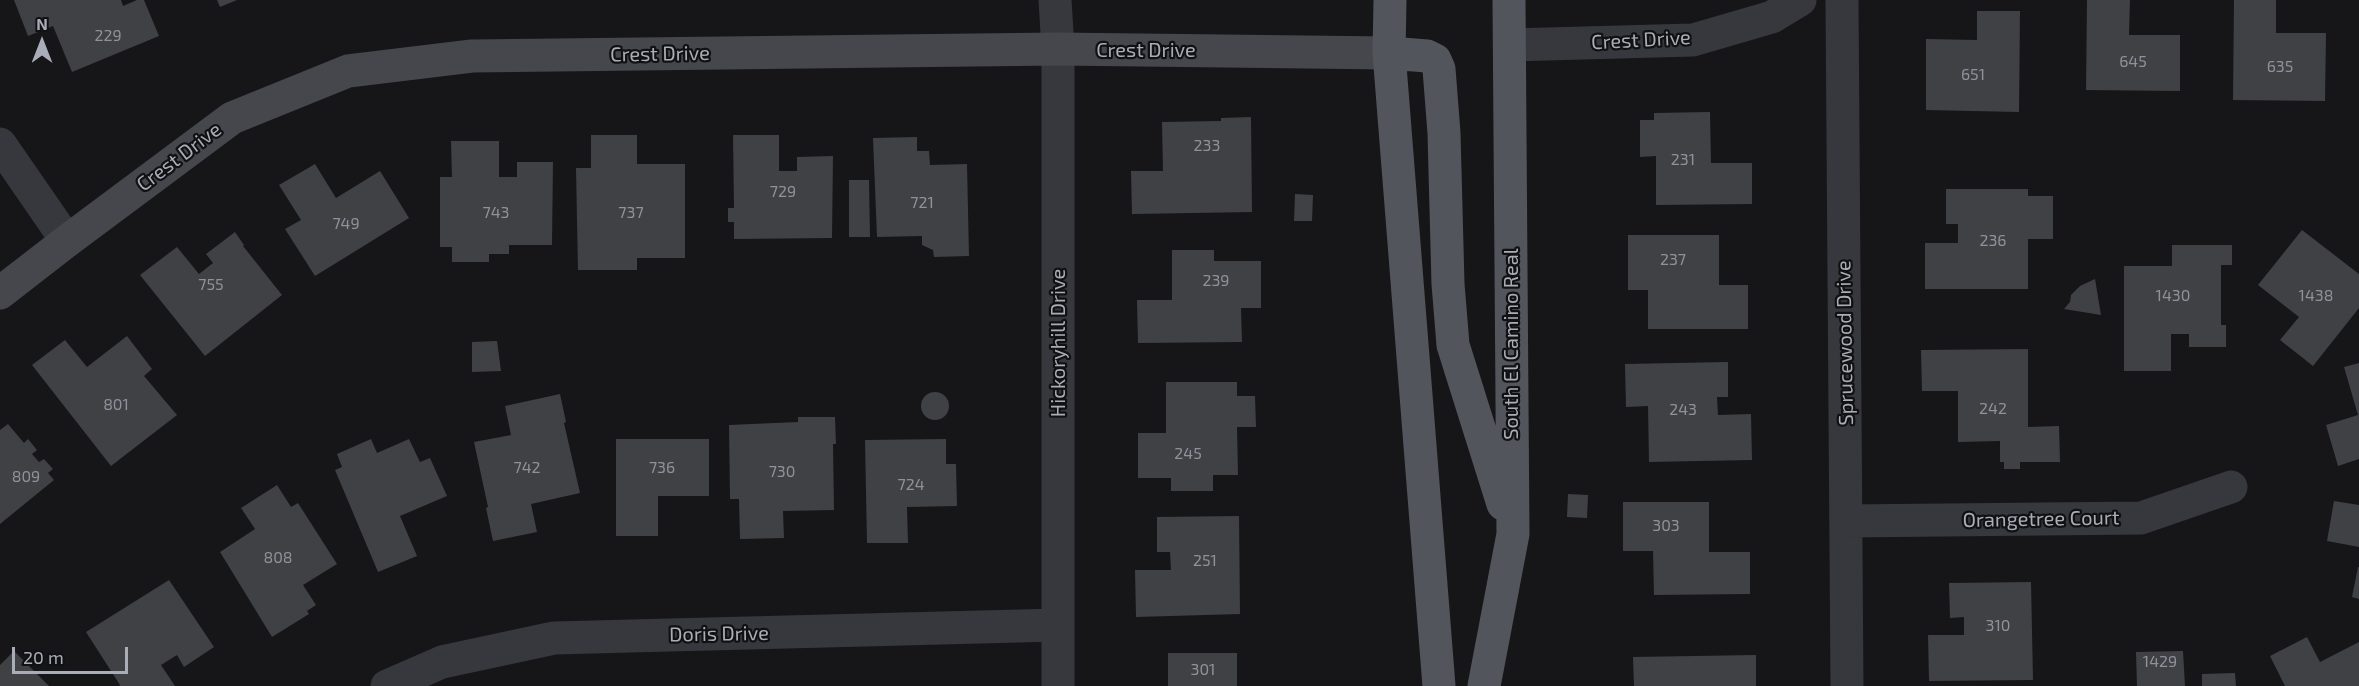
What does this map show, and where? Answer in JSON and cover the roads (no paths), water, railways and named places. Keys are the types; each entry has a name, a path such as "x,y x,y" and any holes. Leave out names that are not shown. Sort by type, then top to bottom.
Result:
{"main road":[{"path":"1390,0 1389,52 1439,686"},
{"name":"South El Camino Real","path":"1484,686 1513,534 1509,0"},
{"path":"1389,52 1427,56 1435,60 1440,69 1448,284 1453,345 1513,534"}],"street":[{"name":"Hickoryhill Drive","path":"1055,0 1058,49 1058,686"},
{"name":"Crest Drive","path":"1510,45 1693,40 1772,17 1800,0"},
{"name":"Sprucewood Drive","path":"1842,0 1846,686"},
{"name":"Crest Drive","path":"0,293 232,118 348,71 471,56 1058,49 1389,52"},
{"path":"0,144 67,241"},
{"name":"Orangetree Court","path":"1846,522 2141,518 2230,487"},
{"name":"Doris Drive","path":"387,686 442,662 554,638 1058,625"}]}
